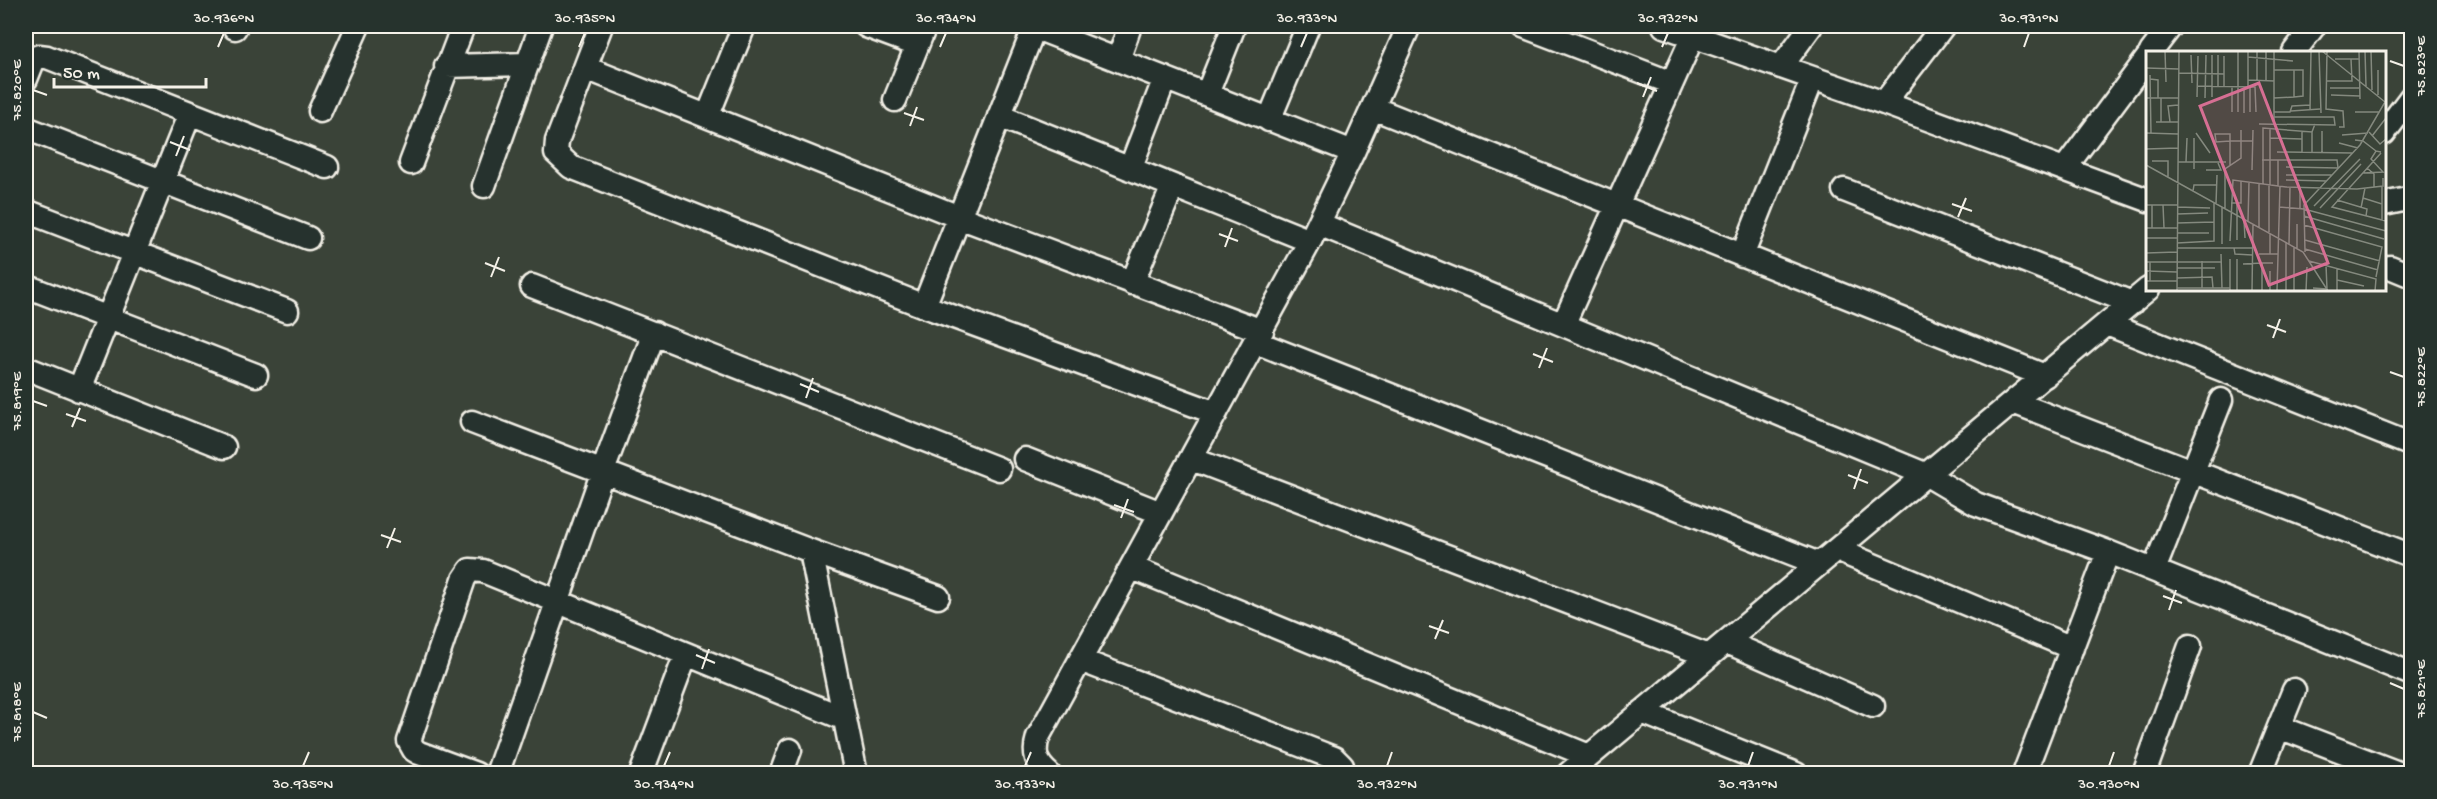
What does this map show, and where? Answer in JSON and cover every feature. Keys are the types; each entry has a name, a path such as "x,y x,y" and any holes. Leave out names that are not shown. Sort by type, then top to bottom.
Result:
{"street":[{"path":"320,111 358,26"},
{"path":"411,163 463,26"},
{"path":"484,186 541,26"},
{"path":"601,26 557,141 556,153 563,162 924,306 1216,413"},
{"path":"708,115 744,26"},
{"path":"866,26 921,35 895,100"},
{"path":"924,306 1033,26 1353,152"},
{"path":"1118,60 1130,26"},
{"path":"1207,94 1234,26"},
{"path":"1269,120 1308,26"},
{"path":"1049,774 1036,760 1034,749 1038,737 1133,568 1315,232 1409,26"},
{"path":"1523,26 1547,30 1672,83"},
{"path":"1664,26 1697,31 1781,67 2146,199"},
{"path":"1781,67 1811,26"},
{"path":"1884,103 1943,26"},
{"path":"2152,51 2171,26"},
{"path":"2295,51 2314,26"},
{"path":"1564,323 1697,31"},
{"path":"26,79 34,60 39,56 46,57 327,167"},
{"path":"2065,168 2146,60"},
{"path":"446,66 528,64"},
{"path":"586,68 959,217 1132,282 1259,337 1819,564"},
{"path":"1130,169 1165,78"},
{"path":"1742,256 1808,90"},
{"path":"2386,132 2412,96"},
{"path":"1373,108 2045,376"},
{"path":"79,390 190,113"},
{"path":"999,116 1173,186 1315,232 1564,323 1927,475 1976,504 2108,552 2412,674"},
{"path":"26,128 308,238"},
{"path":"1132,282 1173,186"},
{"path":"1568,774 2140,296 1844,190"},
{"path":"2386,204 2412,198"},
{"path":"26,211 287,311"},
{"path":"2390,267 2412,276"},
{"path":"26,286 256,375"},
{"path":"532,286 999,469"},
{"path":"2107,324 2412,445"},
{"path":"497,774 654,333"},
{"path":"26,368 224,447"},
{"path":"2154,570 2221,400"},
{"path":"2013,402 2412,556"},
{"path":"472,422 938,597"},
{"path":"1025,459 1161,513"},
{"path":"1192,459 1709,656"},
{"path":"811,550 856,774"},
{"path":"1837,550 2072,648"},
{"path":"2024,774 2108,552"},
{"path":"1133,568 1589,756"},
{"path":"476,774 419,753 414,750 409,741 466,574 470,570 483,571 843,718"},
{"path":"1727,642 1873,706"},
{"path":"2145,774 2190,646"},
{"path":"641,774 686,654"},
{"path":"1080,660 1334,758 1342,766 1341,774"},
{"path":"2260,774 2294,690"},
{"path":"1642,712 1796,774"},
{"path":"2279,727 2401,774"},
{"path":"781,774 790,750"}]}
